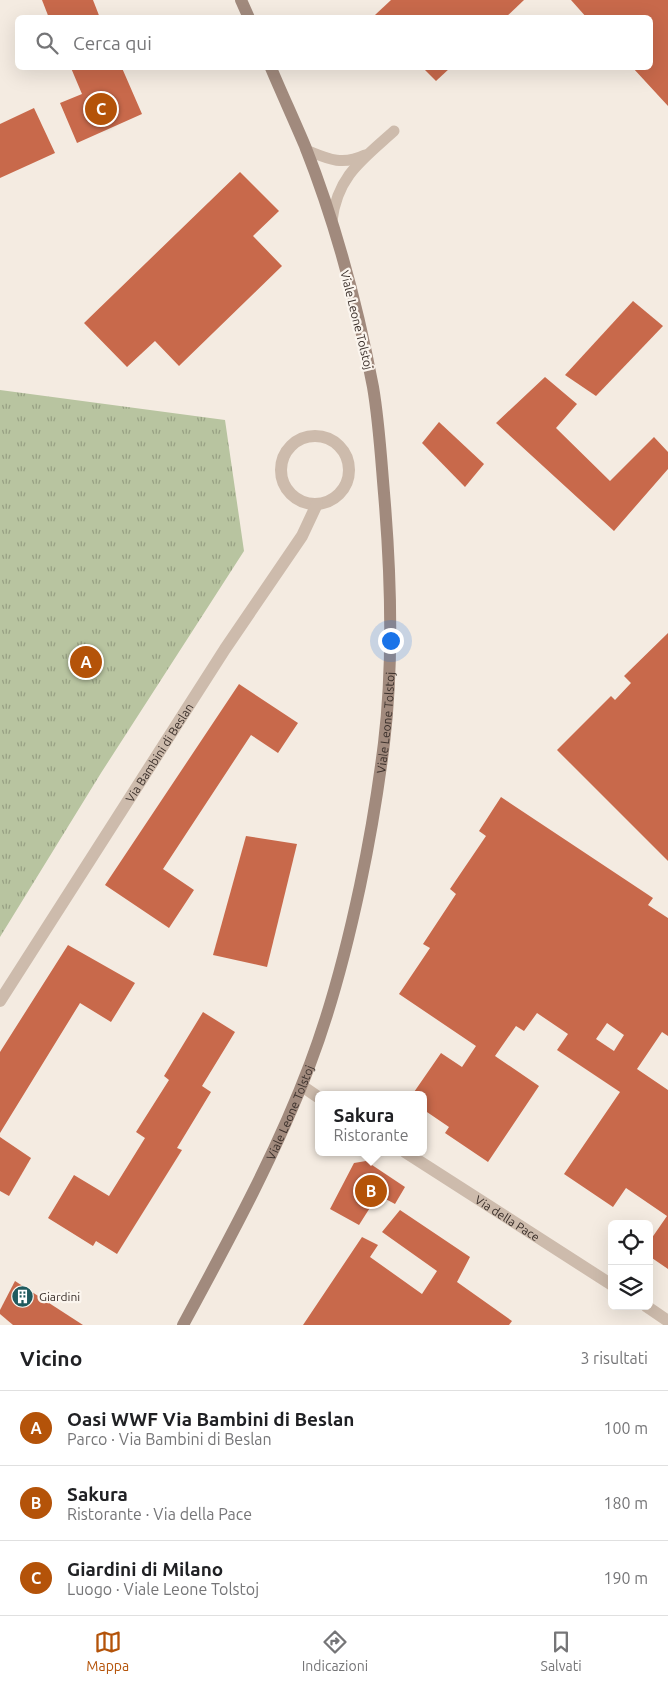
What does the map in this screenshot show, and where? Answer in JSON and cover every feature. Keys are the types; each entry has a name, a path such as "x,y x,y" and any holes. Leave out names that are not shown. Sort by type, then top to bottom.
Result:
{"street":[{"path":"241,0 248,15"},
{"name":"Viale Leone Tolstoj","path":"183,1325 240,1218 302,1086 333,995 352,925 372,827 384,741 389,652 388,551 377,413 361,331 332,225 306,150 272,70"},
{"path":"314,436 331,440 344,452 348,462 349,474 345,485 338,494 328,501 317,504 306,503 293,495 283,482 281,472 284,456 294,443 303,438 314,436"},
{"name":"Via Bambini di Beslan","path":"0,1001 220,657 302,536 317,504"},
{"path":"302,1086 315,1094"},
{"name":"Via della Pace","path":"411,1156 608,1281"},
{"path":"652,1310 668,1321"}],"lane":[{"path":"332,225 334,203 339,189 368,154 394,131"},
{"path":"306,150 342,162 354,160 368,154"}],"green space":[{"path":"0,390 225,420 244,551 101,773 0,937"}],"building":[{"path":"42,0 93,0 99,15 48,15"},
{"path":"391,0 524,0 508,15 375,15"},
{"path":"571,0 668,0 668,106 635,70 653,70 653,15 584,15"},
{"path":"72,70 123,70 142,114 77,143 60,103 82,94"},
{"path":"425,70 448,70 436,81"},
{"path":"34,108 55,153 0,178 0,124"},
{"path":"240,172 279,211 253,236 282,266 179,366 155,341 127,367 84,323"},
{"path":"633,301 663,326 596,396 565,375"},
{"path":"545,377 577,404 556,428 610,481 654,437 668,452 668,469 614,531 496,423"},
{"path":"439,422 484,464 465,487 422,443"},
{"path":"668,633 668,861 557,750 611,696 615,700 631,683 624,676"},
{"path":"239,684 298,723 278,753 251,735 163,869 194,890 169,928 105,885"},
{"path":"501,797 653,898 648,905 668,918 668,1036 662,1032 637,1069 668,1090 668,1269 653,1259 653,1236 667,1216 626,1188 613,1207 564,1174 620,1092 557,1050 568,1034 537,1013 524,1031 516,1026 495,1056 539,1086 488,1162 445,1133 449,1127 427,1112 427,1091 415,1091 441,1053 462,1067 476,1046 399,994 430,948 423,944 456,894 450,889 486,836 479,831","holes":["607,1023 624,1035 614,1051 596,1039"]},
{"path":"246,836 297,844 267,967 213,955"},
{"path":"68,945 135,983 111,1022 80,1003 0,1133 0,1052"},
{"path":"203,1012 235,1032 202,1086 211,1092 177,1148 182,1150 117,1254 96,1241 93,1246 48,1218 74,1175 109,1196 145,1138 136,1132 169,1080 164,1076"},
{"path":"0,1137 31,1158 9,1196 0,1191"},
{"path":"366,1161 405,1187 395,1204 378,1195 359,1225 330,1209 354,1163"},
{"path":"400,1210 470,1257 457,1282 512,1321 509,1325 303,1325 362,1237 378,1245 370,1257 422,1294 437,1271 382,1232"},
{"name":"Giardini","path":"15,1281 83,1325 13,1325 0,1314 0,1310"}],"place":[{"name":"Giardini di Milano","path":"101,109"},
{"name":"Oasi WWF Via Bambini di Beslan","path":"86,662"},
{"name":"Sakura","path":"371,1191"},
{"name":"Giardini","path":"23,1296"}]}
